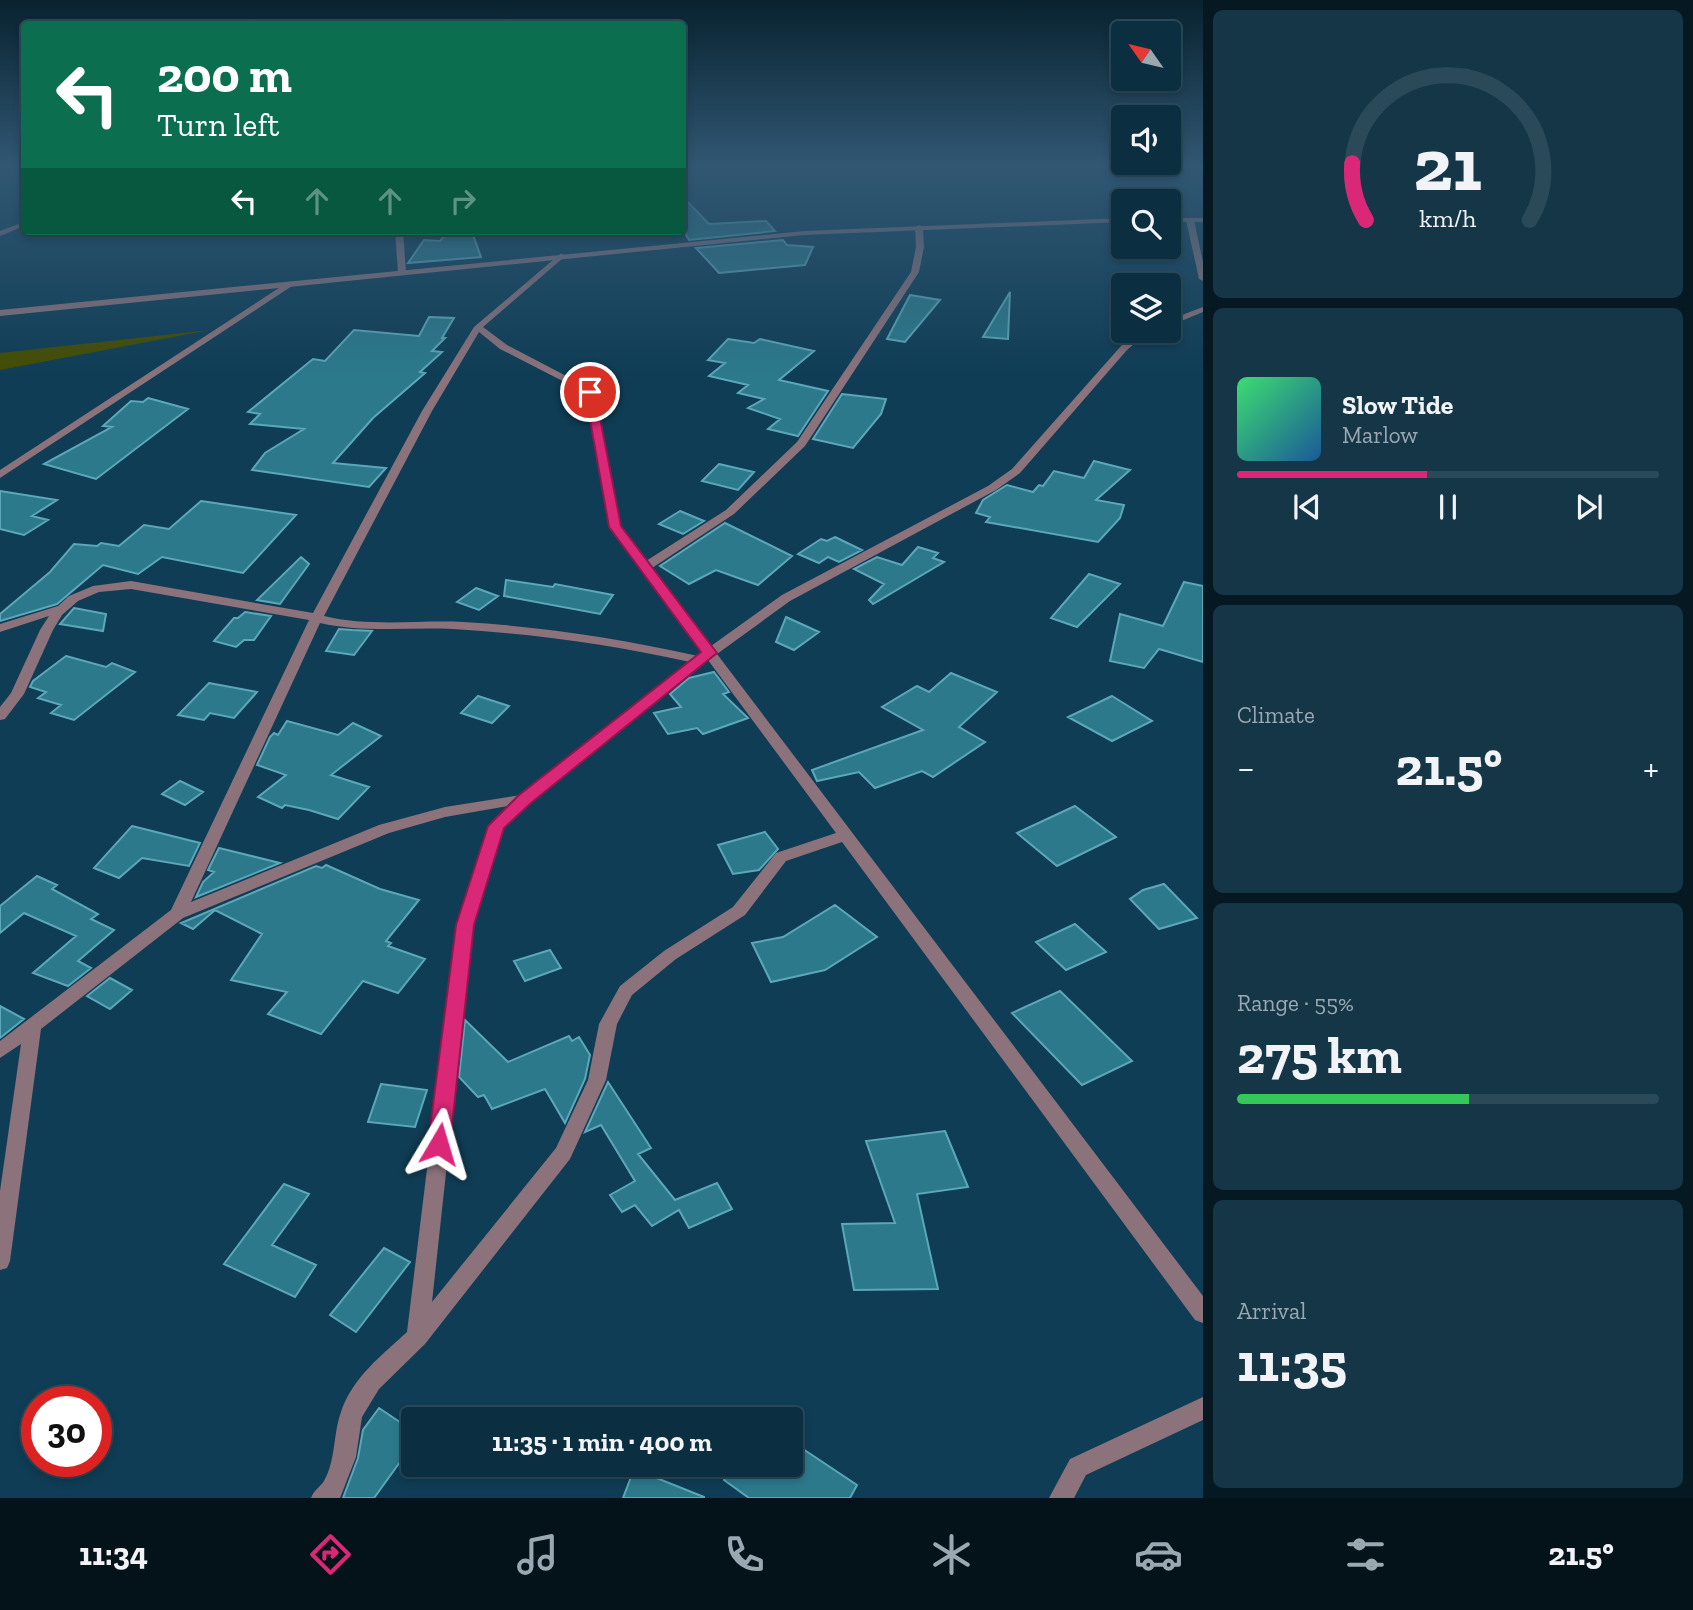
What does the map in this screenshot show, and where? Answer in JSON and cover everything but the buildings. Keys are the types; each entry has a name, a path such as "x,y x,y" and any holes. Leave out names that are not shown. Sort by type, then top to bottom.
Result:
{"street":[{"path":"399,236 402,272"},
{"path":"0,313 773,236"},
{"path":"645,567 730,512 801,444 915,272 919,236"},
{"path":"1193,236 1203,279"},
{"path":"177,914 316,619 427,411 478,327 560,256"},
{"path":"0,475 291,284"},
{"path":"1181,318 1203,309"},
{"path":"478,327 505,350 564,374 590,392 615,527 705,657 846,835 1203,1313"},
{"path":"417,1337 465,925 496,826 525,799 705,657 786,598 992,488 1016,471 1130,343"},
{"path":"0,716 24,687 48,623 85,590 104,585 131,584 288,611 345,625 429,624 531,630 705,657"},
{"path":"0,628 61,609"},
{"path":"0,1051 177,914 384,829 445,812 525,799"},
{"path":"323,1498 332,1490 344,1457 351,1414 371,1381 417,1337 563,1153 597,1080 608,1024 626,991 670,955 738,911 781,857 846,835"},
{"path":"0,1261 33,1026"},
{"path":"1060,1498 1078,1467 1203,1408"}],"green space":[{"path":"210,330 0,370 0,353"}],"route":[{"path":"439,1144 465,925 496,826 525,799 709,653 615,527 590,392"}]}
